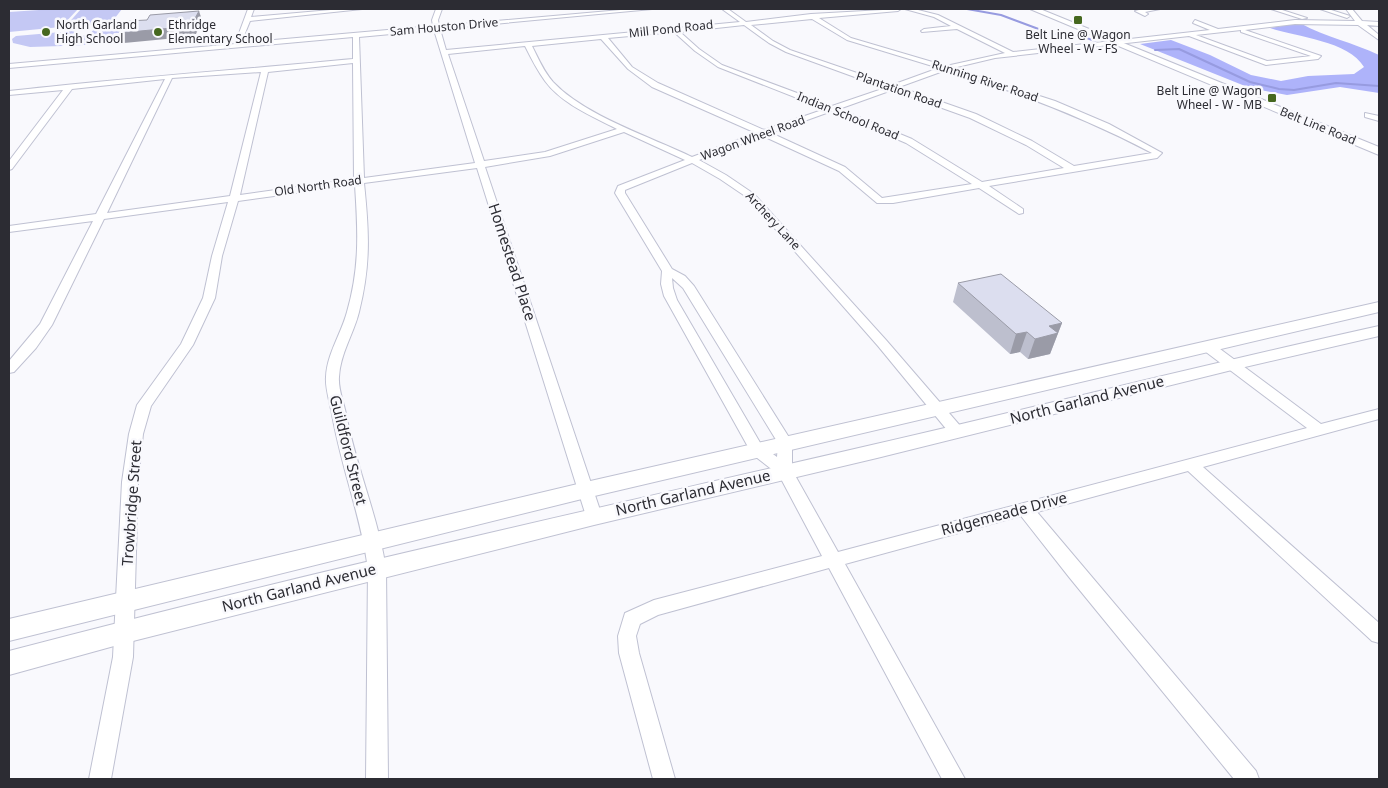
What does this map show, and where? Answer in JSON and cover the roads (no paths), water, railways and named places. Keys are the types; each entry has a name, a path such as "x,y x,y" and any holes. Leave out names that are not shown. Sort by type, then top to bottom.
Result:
{"main road":[{"name":"Belt Line Road","path":"1034,9 1062,18 1121,43"},
{"name":"Belt Line Road","path":"1046,9 1062,18 1121,43 1349,135 1379,144"},
{"name":"Belt Line Road","path":"1349,135 1379,152"},
{"name":"North Garland Avenue","path":"9,630 785,443 1379,307"},
{"path":"1339,316 1374,333"},
{"name":"North Garland Avenue","path":"9,662 594,516 957,432 1232,364 1374,333"},
{"path":"1082,401 1115,380 1107,370"}],"street":[{"path":"238,44 252,9"},
{"path":"248,19 359,9"},
{"name":"Homestead Place","path":"439,9 436,18 436,28 551,377 594,516"},
{"name":"Sam Houston Drive","path":"9,64 649,9"},
{"name":"Plantation Road","path":"725,9 771,42 796,55 894,88 988,123 1029,143 1074,170"},
{"name":"Mill Pond Road","path":"445,52 744,22 898,9"},
{"path":"908,9 936,16 1020,57"},
{"path":"1145,14 1138,11 1155,9"},
{"path":"1274,9 1312,21"},
{"path":"1323,9 1358,20"},
{"path":"1349,9 1358,20 1379,38"},
{"name":"Running River Road","path":"811,16 842,36 1002,85 1066,109 1158,153 1157,155 1074,170"},
{"name":"Wagon Wheel Road","path":"978,60 1089,49 1121,43 1312,21 1358,20 1379,24"},
{"path":"1195,22 1219,31"},
{"path":"924,31 959,27"},
{"name":"Indian School Road","path":"674,29 697,50 720,66 833,109 909,141 981,184 1019,211"},
{"path":"1188,35 1266,63 1318,57 1238,29"},
{"name":"Guildford Street","path":"356,34 359,180 364,239 362,270 353,313 336,359 332,378 345,449 373,541 377,569 377,779"},
{"path":"602,36 630,68 655,85 767,133 842,170 880,201 1074,170"},
{"name":"Archery Lane","path":"527,43 554,88 596,116 727,179 751,196 957,432"},
{"name":"Wagon Wheel Road","path":"785,443 688,286 681,278 668,271 623,198 621,188 690,161 947,68 1011,53 1081,45 1121,43"},
{"path":"1081,45 1089,49"},
{"path":"9,93 170,76 265,70 356,61"},
{"name":"Trowbridge Street","path":"100,779 123,657 130,482 136,434 144,405 187,344 209,298 217,256 234,198 265,70"},
{"path":"9,369 46,325 170,76"},
{"path":"9,167 70,86"},
{"path":"1368,114 1379,119"},
{"name":"Old North Road","path":"9,229 480,165 547,154 624,129"},
{"name":"Wagon Wheel Road","path":"668,271 665,280 666,289 757,450 784,471 954,779"},
{"path":"702,351 725,346"},
{"path":"1207,346 1320,431"},
{"name":"Ridgemeade Drive","path":"664,779 629,653 627,636 632,619 654,608 1379,414"},
{"path":"784,471 785,443"},
{"path":"1192,465 1379,635"},
{"path":"1025,509 1075,572 1248,779"}],"waterway":[{"path":"967,9 1001,15 1052,34 1084,37 1095,41"},
{"path":"1155,50 1179,49 1250,82 1279,89 1294,90 1336,83 1379,86"}],"place":[{"name":"Belt Line @ Wagon Wheel - W - FS","path":"1078,20"},
{"name":"North Garland High School","path":"46,32"},
{"name":"Ethridge Elementary School","path":"158,32"},
{"name":"Belt Line @ Wagon Wheel - W - MB","path":"1272,98"}]}
